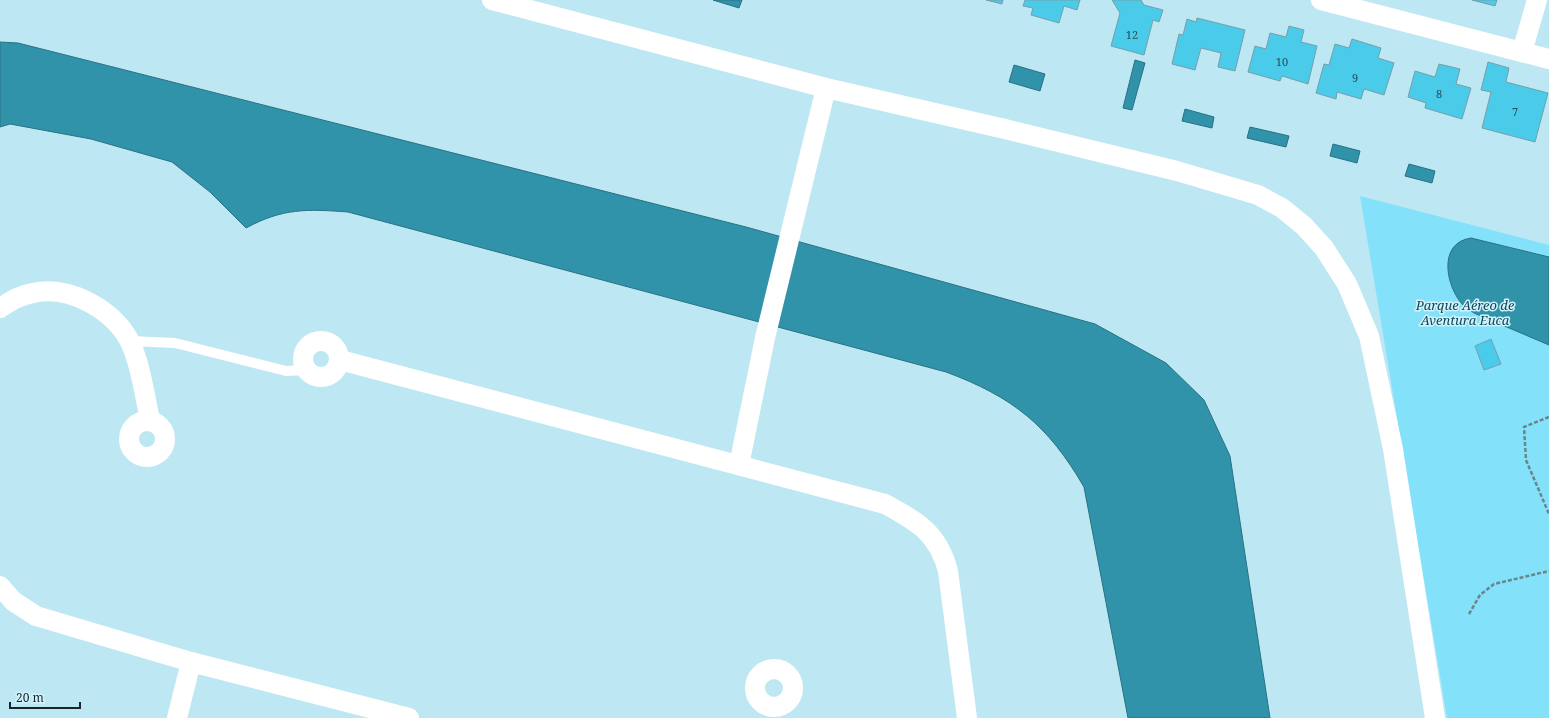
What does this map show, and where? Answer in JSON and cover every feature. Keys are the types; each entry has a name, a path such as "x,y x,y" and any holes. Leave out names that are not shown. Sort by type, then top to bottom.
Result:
{"street":[{"path":"492,0 826,88 1005,129 1228,186 1258,195 1282,208 1304,226 1324,248 1347,284 1369,336 1393,449 1435,718"},
{"path":"1321,0 1549,58"},
{"path":"1522,52 1537,0"},
{"path":"739,465 765,338 826,88"},
{"path":"0,308 16,298 34,292 54,291 77,298 99,308 117,322 130,341 142,383 150,420"},
{"path":"319,341 331,344 336,348 340,360 336,370 327,377 315,376 307,370 304,364 304,352 308,347 319,341"},
{"path":"340,360 885,504 909,517 927,530 944,554 948,571 967,718"},
{"path":"0,586 13,601 36,616 191,662 409,718"},
{"path":"177,718 191,662"}],"lane":[{"path":"130,341 175,343 286,371 307,370"}],"path":[{"path":"1549,417 1524,427 1526,460 1549,514"},
{"path":"1469,614 1480,595 1494,584 1549,571"}],"green space":[{"name":"Parque Aéreo de Aventura Euca","path":"1360,196 1549,245 1549,718 1447,718"}],"shaded area":[{"path":"713,0 742,0 739,8"},
{"path":"0,42 18,43 746,227 1095,324 1166,363 1204,400 1230,456 1270,718 1128,718 1084,487 1057,446 1042,430 1010,403 991,392 946,372 348,212 320,210 296,211 284,213 259,221 246,228 210,192 172,162 91,139 10,124 0,127"},
{"path":"1135,60 1145,63 1132,110 1123,108"},
{"path":"1014,65 1045,74 1040,91 1009,82"},
{"path":"1185,109 1214,117 1212,128 1182,121"},
{"path":"1250,127 1289,136 1286,147 1247,138"},
{"path":"1333,144 1360,151 1357,163 1330,156"},
{"path":"1409,164 1435,171 1432,183 1405,176"},
{"path":"1471,238 1549,257 1549,345 1474,313 1463,305 1457,297 1452,288 1449,277 1449,257 1453,248 1460,242"}],"building":[{"path":"986,0 1003,0 1002,4"},
{"path":"1025,0 1080,0 1077,10 1064,6 1059,23 1031,15 1033,8 1023,6"},
{"path":"1112,0 1141,0 1144,5 1163,10 1159,22 1153,20 1144,55 1111,46 1120,13"},
{"path":"1472,0 1497,0 1495,6"},
{"path":"1197,18 1245,30 1235,71 1218,67 1221,53 1201,48 1195,70 1172,64 1179,34 1183,35 1187,19 1196,22"},
{"path":"1289,26 1304,30 1301,42 1317,46 1308,84 1282,76 1280,81 1248,72 1255,46 1266,49 1270,33 1286,37"},
{"path":"1352,39 1381,48 1378,58 1394,63 1384,95 1364,89 1361,99 1337,92 1336,99 1316,93 1324,64 1329,65 1335,44 1349,48"},
{"path":"1488,62 1509,68 1506,82 1548,93 1535,142 1482,128 1491,92 1481,90"},
{"path":"1439,64 1460,69 1456,84 1471,88 1462,119 1425,108 1426,103 1408,97 1415,71 1435,77"},
{"path":"1491,339 1501,364 1484,370 1475,346"}]}
